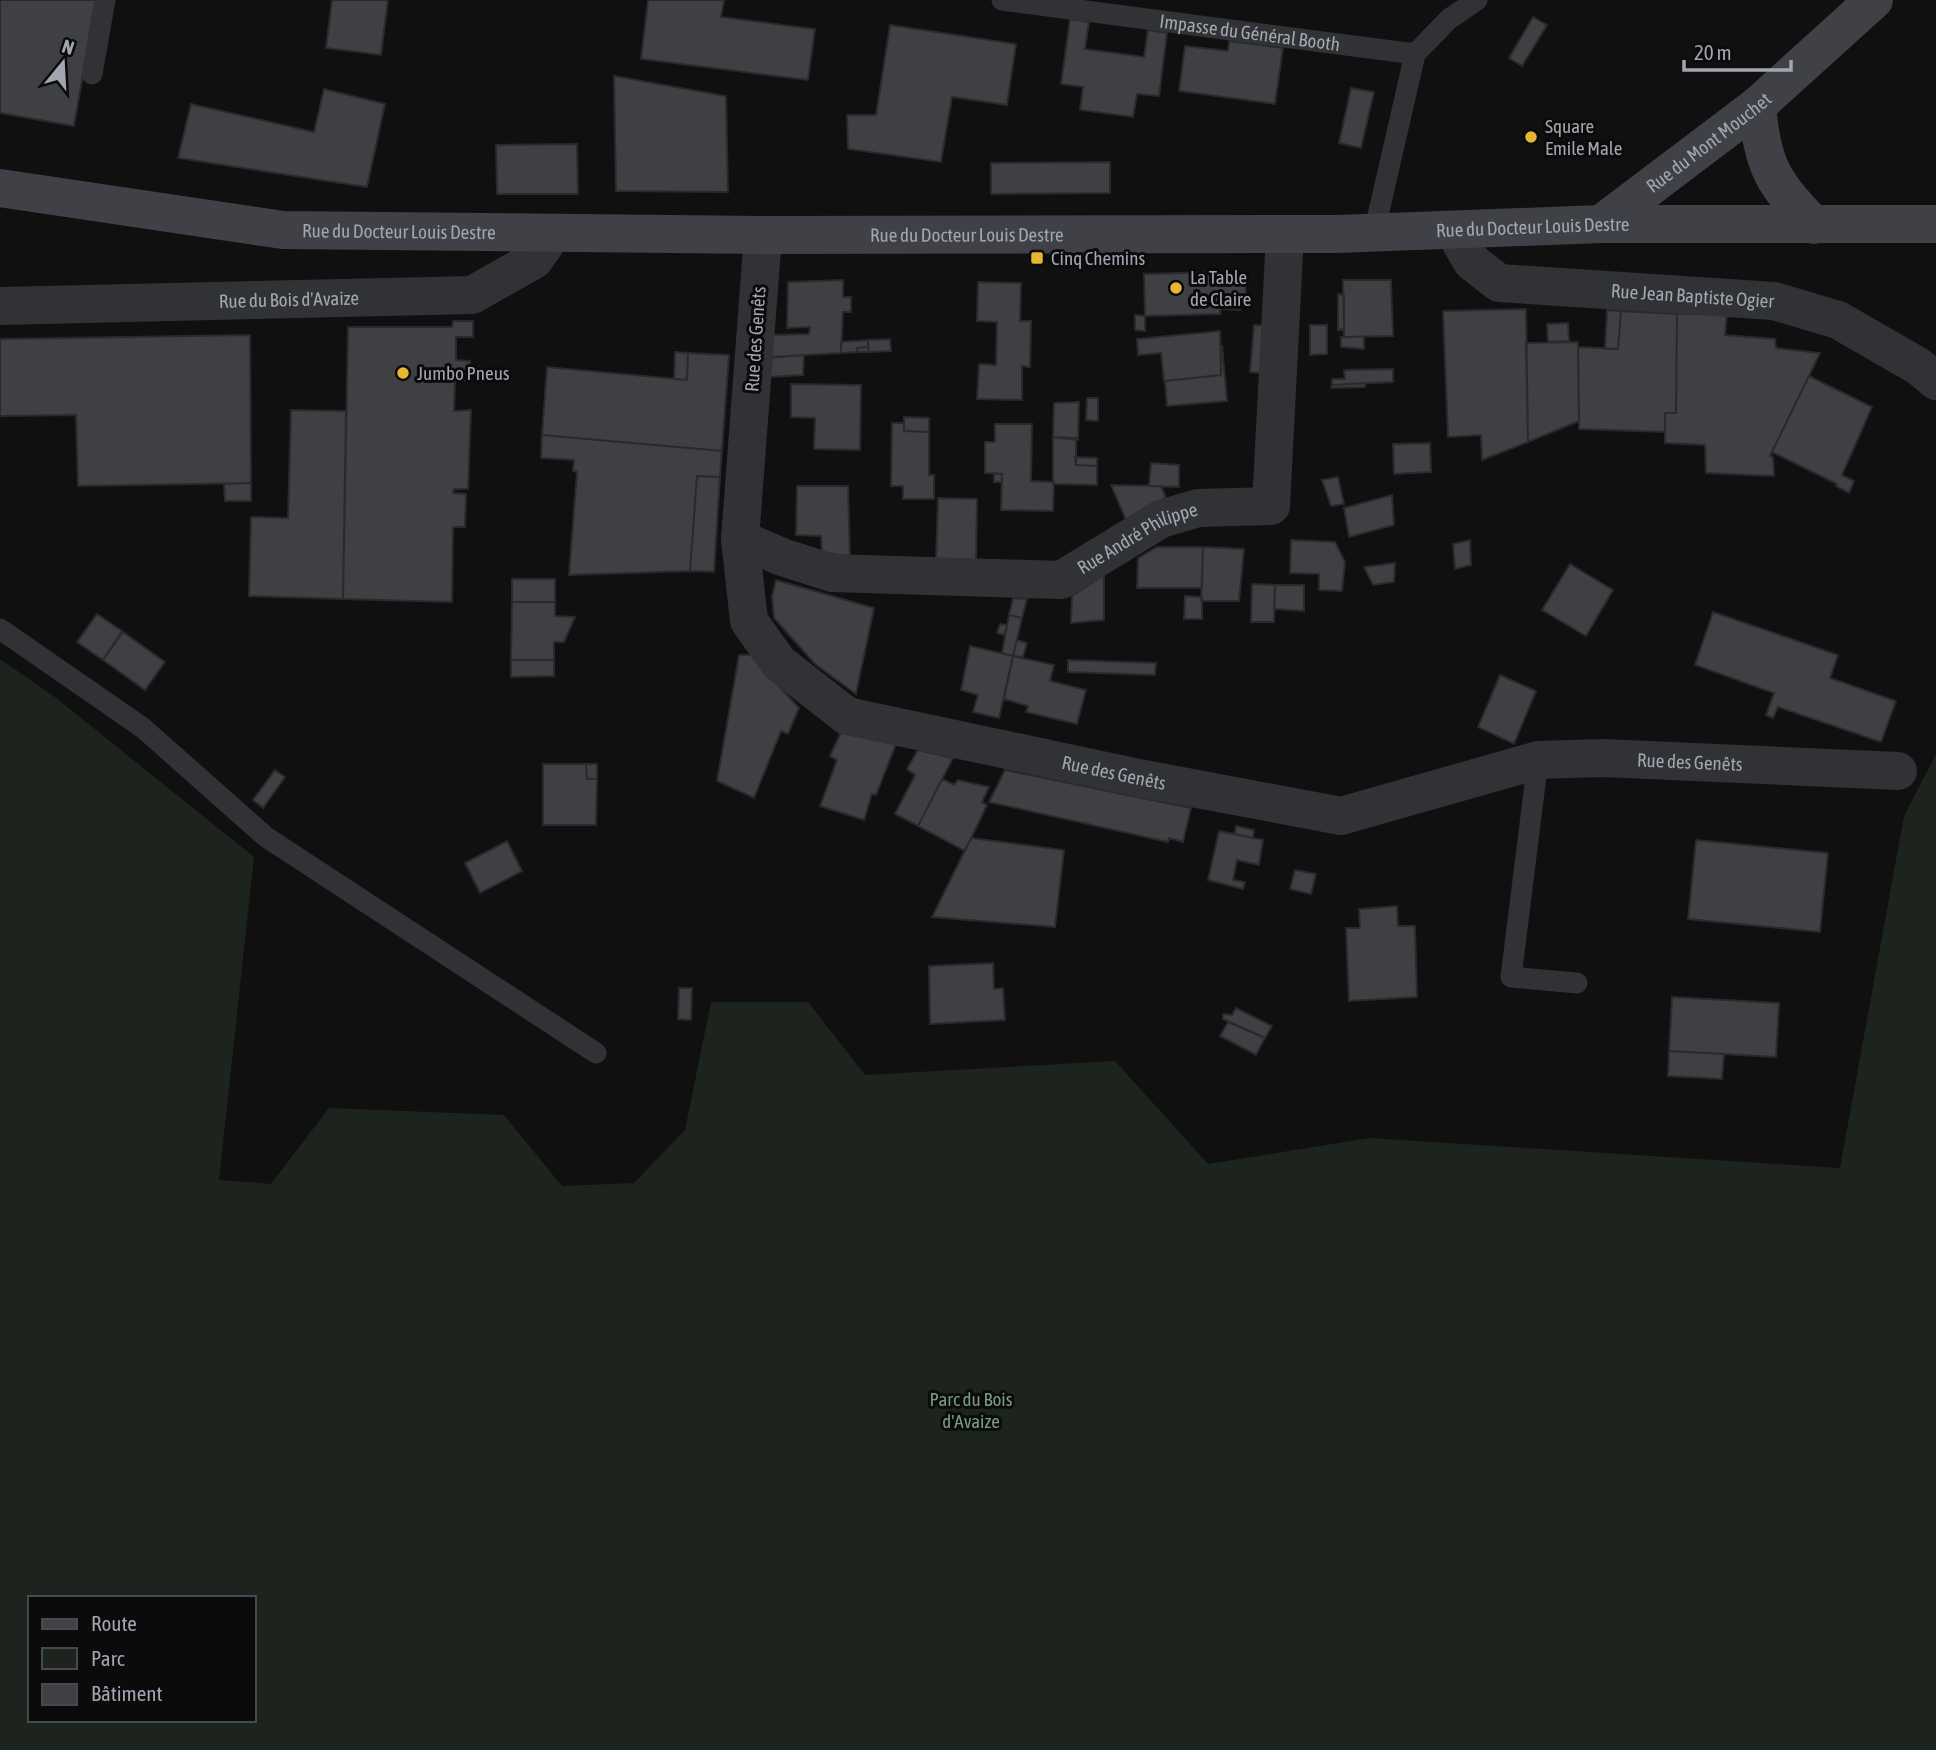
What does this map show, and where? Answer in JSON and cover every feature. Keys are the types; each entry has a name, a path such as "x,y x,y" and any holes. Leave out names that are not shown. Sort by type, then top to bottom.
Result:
{"street":[{"name":"Rue du Mont Mouchet","path":"1601,224 1757,106 1874,0"},
{"path":"1757,106 1760,145 1782,193 1814,225"},
{"name":"Rue du Docteur Louis Destre","path":"0,188 283,230 764,235 1285,234 1454,231 1601,224 1936,224"},
{"name":"Rue Jean Baptiste Ogier","path":"1454,231 1472,261 1499,283 1774,301 1838,320 1918,366 1936,381"},
{"name":"Rue du Bois d'Avaize","path":"0,306 472,295 534,260 553,233"},
{"name":"Rue André Philippe","path":"740,539 782,557 832,573 1061,580 1161,519 1198,508 1271,506 1285,234"},
{"name":"Rue des Genêts","path":"764,235 740,539 749,621 779,663 847,716 1139,778 1341,816 1538,760 1603,758 1898,771"}],"lane":[{"path":"92,74 106,0"},
{"name":"Impasse du Général Booth","path":"1002,0 1415,54"},
{"path":"1374,233 1415,54 1449,19 1476,0"},
{"path":"0,629 143,728 266,837 596,1053"},
{"path":"1538,760 1511,977 1577,983"}],"green space":[{"name":"Parc du Bois d'Avaize","path":"0,659 55,697 254,857 219,1180 271,1184 329,1108 504,1115 562,1186 634,1183 685,1130 711,1002 808,1002 865,1075 1115,1061 1208,1164 1370,1138 1840,1168 1904,816 1936,754 1936,1750 0,1750"}],"building":[{"path":"0,0 96,0 74,126 0,113"},
{"path":"332,0 388,0 381,55 326,48"},
{"path":"648,0 724,0 721,17 815,29 808,80 641,59"},
{"path":"1533,17 1547,25 1522,66 1509,58"},
{"path":"1070,19 1089,22 1085,49 1144,57 1148,30 1167,33 1159,96 1137,94 1133,117 1080,110 1083,87 1061,84"},
{"path":"890,25 1016,44 1007,105 952,97 941,162 848,149 847,115 876,115"},
{"path":"1229,41 1283,48 1275,104 1179,91 1185,46 1228,51"},
{"path":"614,76 726,96 728,192 616,191"},
{"path":"1351,88 1374,92 1361,148 1339,143"},
{"path":"324,89 385,104 367,187 178,158 191,104 314,132"},
{"path":"577,144 578,194 497,194 496,145"},
{"path":"1110,162 1110,193 991,194 991,163"},
{"path":"1215,272 1245,275 1246,297 1240,310 1220,309 1220,314 1145,316 1144,274"},
{"path":"843,280 843,297 851,297 851,312 843,312 841,353 770,357 772,335 809,334 810,327 787,328 788,282"},
{"path":"1343,280 1391,280 1393,336 1344,337"},
{"path":"978,282 1021,283 1020,321 1031,321 1030,367 1022,366 1022,400 977,399 979,364 996,365 997,322 977,321"},
{"path":"1338,294 1344,295 1344,329 1338,330"},
{"path":"1526,309 1528,442 1482,460 1481,435 1448,437 1443,311"},
{"path":"1607,310 1621,311 1618,349 1605,349"},
{"path":"1621,311 1677,314 1676,413 1665,413 1665,432 1579,429 1578,347 1618,349"},
{"path":"1677,314 1727,314 1725,335 1775,339 1776,348 1820,353 1770,456 1773,457 1774,476 1706,473 1705,445 1665,443 1665,413 1676,413"},
{"path":"1135,315 1145,316 1145,331 1135,330"},
{"path":"453,321 473,321 473,337 456,337 456,360 470,361 469,381 455,381 454,411 471,410 468,489 454,489 453,493 466,494 465,527 453,527 452,602 343,599 348,327 452,327"},
{"path":"1568,323 1569,341 1548,342 1547,324"},
{"path":"1254,325 1265,326 1262,373 1250,372"},
{"path":"1310,325 1327,325 1327,354 1310,355"},
{"path":"1220,331 1221,375 1164,381 1161,353 1138,355 1137,339"},
{"path":"250,335 251,483 78,486 76,415 0,416 0,339"},
{"path":"1341,337 1364,337 1364,349 1341,347"},
{"path":"890,339 891,351 869,352 868,340"},
{"path":"868,340 868,347 857,348 857,352 841,353 841,342"},
{"path":"1578,342 1579,421 1528,442 1526,343"},
{"path":"1222,345 1227,401 1167,406 1165,381 1221,375"},
{"path":"868,347 869,352 857,352 857,348"},
{"path":"675,352 688,353 687,380 674,379"},
{"path":"688,353 729,355 722,451 542,435 547,367 687,380"},
{"path":"804,355 803,375 768,377 769,358"},
{"path":"1393,369 1393,382 1332,385 1332,379 1345,379 1344,370"},
{"path":"1809,376 1872,407 1842,475 1854,481 1849,493 1836,486 1837,484 1772,452"},
{"path":"1365,383 1365,387 1331,388 1332,385"},
{"path":"791,384 861,385 860,450 814,449 815,418 791,417"},
{"path":"1087,398 1098,398 1098,421 1086,420"},
{"path":"1079,402 1078,440 1053,437 1054,403"},
{"path":"291,410 346,411 343,599 249,596 251,517 288,518"},
{"path":"904,417 929,418 929,432 904,431"},
{"path":"892,423 904,423 904,431 929,432 929,475 934,475 934,499 903,499 903,486 891,486"},
{"path":"995,424 1032,424 1031,481 1054,482 1053,511 1001,510 1002,474 985,473 985,442 995,442"},
{"path":"542,435 722,451 720,477 697,476 690,571 569,575 577,472 573,471 574,460 541,458"},
{"path":"1053,437 1076,438 1076,465 1097,466 1097,485 1053,484"},
{"path":"1430,443 1431,472 1394,474 1393,444"},
{"path":"1075,457 1097,458 1097,466 1076,465"},
{"path":"1151,463 1179,465 1179,487 1149,486"},
{"path":"994,473 1002,474 1002,482 994,482"},
{"path":"697,476 720,477 714,572 690,571"},
{"path":"1338,477 1344,504 1331,506 1322,480"},
{"path":"251,483 251,501 225,501 224,484"},
{"path":"1111,485 1161,486 1166,498 1126,520"},
{"path":"797,486 848,486 850,557 822,552 821,536 796,535"},
{"path":"1392,495 1394,525 1349,537 1344,508"},
{"path":"938,498 977,499 976,563 936,562"},
{"path":"1291,540 1335,542 1345,562 1342,591 1319,590 1319,574 1290,573"},
{"path":"1470,540 1471,565 1455,569 1453,544"},
{"path":"1157,547 1203,547 1202,588 1137,588 1138,558"},
{"path":"1203,547 1244,549 1239,601 1201,601"},
{"path":"1395,563 1394,582 1373,585 1364,567"},
{"path":"1570,564 1613,590 1586,636 1542,610"},
{"path":"1104,575 1104,620 1071,623 1072,596"},
{"path":"512,579 555,579 555,602 512,602"},
{"path":"776,580 874,608 856,694 815,664 774,618 772,596"},
{"path":"1252,584 1275,585 1274,622 1251,622"},
{"path":"1275,585 1304,585 1304,611 1274,609"},
{"path":"1185,596 1202,597 1202,619 1184,619"},
{"path":"1013,598 1027,599 1022,618 1009,615"},
{"path":"512,602 555,602 555,616 575,617 564,642 554,642 554,660 511,660"},
{"path":"1713,612 1838,655 1830,678 1896,701 1881,742 1778,707 1773,718 1766,715 1774,693 1695,665"},
{"path":"97,614 122,631 103,660 77,642"},
{"path":"1009,615 1022,618 1013,656 1002,653"},
{"path":"1000,624 1007,625 1004,635 997,633"},
{"path":"123,632 165,662 145,690 103,660"},
{"path":"1017,640 1027,643 1023,657 1013,656"},
{"path":"970,646 1013,656 999,718 973,712 978,695 961,690"},
{"path":"739,655 751,655 799,708 788,734 781,731 754,798 717,781"},
{"path":"1013,656 1054,665 1050,681 1086,690 1077,724 1026,712 1028,706 1004,699"},
{"path":"511,660 554,660 554,676 511,677"},
{"path":"1068,660 1156,663 1155,675 1068,672"},
{"path":"1500,675 1536,691 1514,744 1478,727"},
{"path":"841,732 896,744 876,795 872,794 864,820 820,806 837,760 830,756"},
{"path":"918,750 953,758 918,826 895,814 915,775 907,769"},
{"path":"543,764 586,764 587,779 597,779 596,825 543,825"},
{"path":"586,764 597,764 597,779 587,779"},
{"path":"275,770 285,777 263,808 253,800"},
{"path":"1005,770 1191,808 1183,842 1169,838 1168,842 989,802"},
{"path":"942,779 954,785 958,780 989,787 982,802 987,805 965,851 918,826"},
{"path":"1236,826 1254,830 1253,838 1235,834"},
{"path":"1219,831 1263,840 1259,865 1237,860 1233,880 1245,882 1243,889 1208,880"},
{"path":"971,838 1064,850 1055,927 932,917"},
{"path":"1696,840 1828,853 1820,932 1688,919"},
{"path":"507,841 522,871 480,893 465,863"},
{"path":"1295,870 1316,874 1311,894 1290,889"},
{"path":"1397,906 1398,926 1415,926 1417,997 1349,1001 1346,928 1360,928 1359,909"},
{"path":"993,963 994,989 1003,988 1005,1020 930,1024 929,966"},
{"path":"679,988 692,988 691,1020 678,1019"},
{"path":"1672,997 1779,1003 1776,1057 1669,1051"},
{"path":"1236,1008 1272,1026 1265,1038 1223,1019 1223,1014 1232,1015"},
{"path":"1228,1022 1265,1038 1256,1055 1220,1036"},
{"path":"1669,1051 1724,1054 1722,1079 1668,1076"}],"place":[{"name":"Square Emile Male","path":"1531,137"},
{"name":"Cinq Chemins","path":"1037,258"},
{"name":"La Table de Claire","path":"1176,288"},
{"name":"Jumbo Pneus","path":"403,373"}]}
